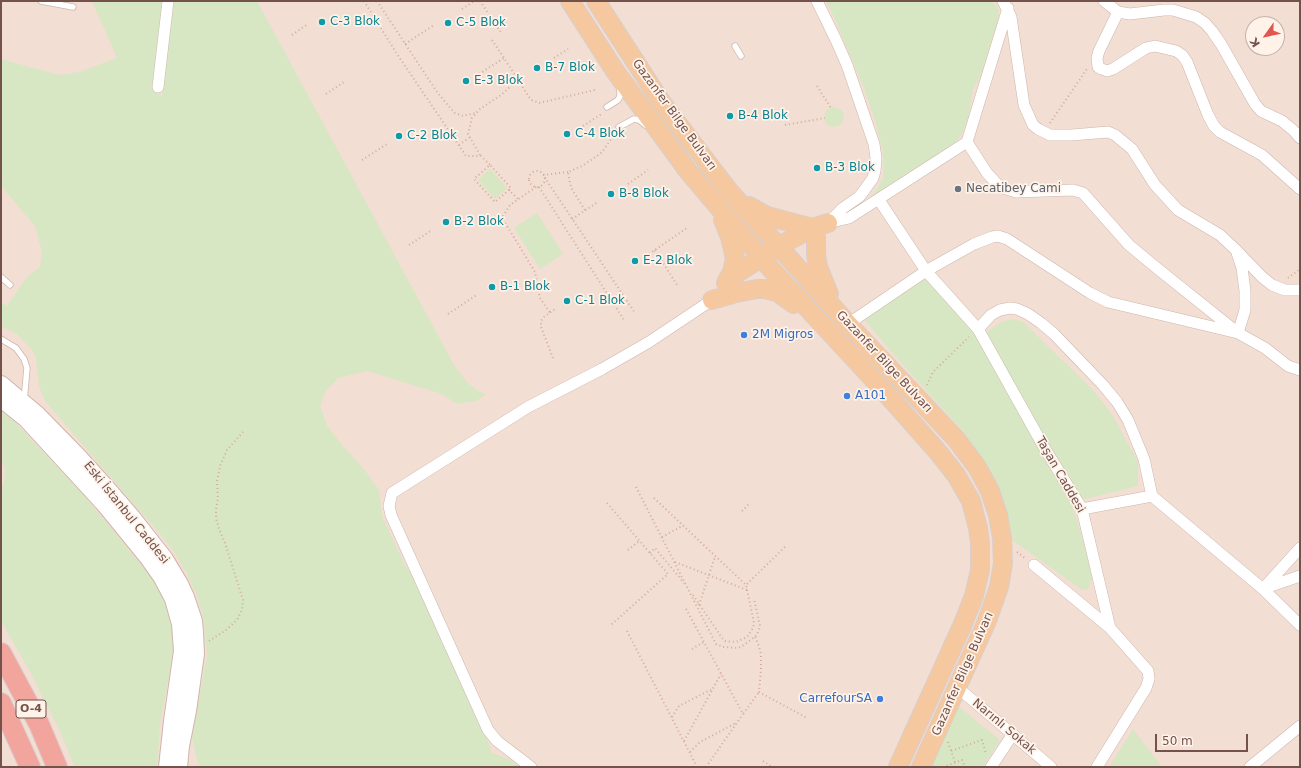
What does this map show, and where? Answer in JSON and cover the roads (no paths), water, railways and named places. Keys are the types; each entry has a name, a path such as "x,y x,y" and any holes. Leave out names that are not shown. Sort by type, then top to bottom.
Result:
{"highway":[{"name":"O-4","path":"1,653 39,724 57,767"},
{"name":"O-4","path":"1,703 30,767"}],"main road":[{"name":"Gazanfer Bilge Bulvarı","path":"596,1 662,103 729,191 848,324 960,444 984,479 995,503 1000,525 1003,563 999,587 993,608 921,767"},
{"name":"Gazanfer Bilge Bulvarı","path":"573,5 623,82 688,172 766,264 933,446 948,464 971,500 978,528 981,556 980,570 974,596 962,626 898,767"},
{"path":"729,191 752,208 766,216 819,229"},
{"path":"715,203 730,237 734,252 732,287"},
{"path":"712,300 819,229"},
{"path":"819,229 816,254 818,267 834,308"},
{"path":"732,287 771,290 777,292 791,301 836,339"},
{"name":"Eski İstanbul Caddesi","path":"1,384 24,403 80,458 132,517 165,559 180,584 191,609 196,649 188,711 180,746 179,767"},
{"name":"Eski İstanbul Caddesi","path":"1,398 26,419 104,504 148,558 162,578 170,594 180,624 182,651 172,721 168,767"}],"street":[{"path":"158,88 168,1"},
{"path":"817,1 847,65 874,144 876,158 873,178 864,192 819,229"},
{"path":"1104,1 1118,12 1130,14 1173,10 1196,17 1212,31 1255,104 1261,111 1282,121 1300,138"},
{"path":"819,229 849,218 967,142 1006,5"},
{"path":"1006,5 1013,26 1021,92 1024,105 1033,124 1044,132 1054,135 1108,132 1115,135 1132,149 1155,185 1174,205 1191,218 1211,228 1272,285 1285,290 1300,290"},
{"path":"1118,12 1099,51 1097,58 1098,67 1107,71 1113,69 1146,48 1155,46 1170,49 1182,55 1187,62 1208,115 1214,126 1220,132 1262,155 1300,189"},
{"path":"967,142 987,173 1003,188 1016,192 1073,190 1083,193 1129,245 1158,270 1238,333 1265,348 1288,366 1300,370"},
{"name":"Taşan Caddesi","path":"879,200 926,271 978,329 1045,449 1082,508 1110,628 1148,671 1149,679 1146,688 1098,767"},
{"path":"848,324 926,271 974,244 992,236 998,236 1007,239 1090,293 1108,302 1238,333"},
{"path":"1236,250 1242,268 1245,291 1245,310 1238,333"},
{"path":"531,767 497,741 488,730 391,515 389,506 392,494 528,407 602,369 649,342 712,300"},
{"path":"978,329 991,315 1000,310 1010,308 1017,309 1028,314 1042,323 1054,334 1103,385 1117,402 1128,420 1144,459 1152,496 1263,589 1300,625"},
{"path":"1082,508 1152,496"},
{"path":"1263,589 1300,548"},
{"path":"1034,565 1110,628"},
{"path":"1263,589 1300,576"},
{"name":"Narınlı Sokak","path":"957,688 1051,767"},
{"path":"1250,767 1300,726"},
{"path":"987,764 1013,734"}],"lane":[{"path":"41,1 73,7"},
{"path":"573,5 620,89 620,96 618,100 608,108"},
{"path":"735,46 741,56"},
{"path":"619,127 631,120 636,119 649,129"},
{"path":"654,134 688,172"},
{"path":"1,277 10,285"},
{"path":"1,339 16,348 24,359 27,373 24,403"}],"place":[{"name":"C-3 Blok","path":"322,22"},
{"name":"C-5 Blok","path":"448,23"},
{"name":"B-7 Blok","path":"537,68"},
{"name":"E-3 Blok","path":"466,81"},
{"name":"B-4 Blok","path":"730,116"},
{"name":"C-4 Blok","path":"567,134"},
{"name":"C-2 Blok","path":"399,136"},
{"name":"B-3 Blok","path":"817,168"},
{"name":"Necatibey Cami","path":"958,189"},
{"name":"B-8 Blok","path":"611,194"},
{"name":"B-2 Blok","path":"446,222"},
{"name":"E-2 Blok","path":"635,261"},
{"name":"B-1 Blok","path":"492,287"},
{"name":"C-1 Blok","path":"567,301"},
{"name":"2M Migros","path":"744,335"},
{"name":"A101","path":"847,396"},
{"name":"CarrefourSA","path":"880,699"}]}
